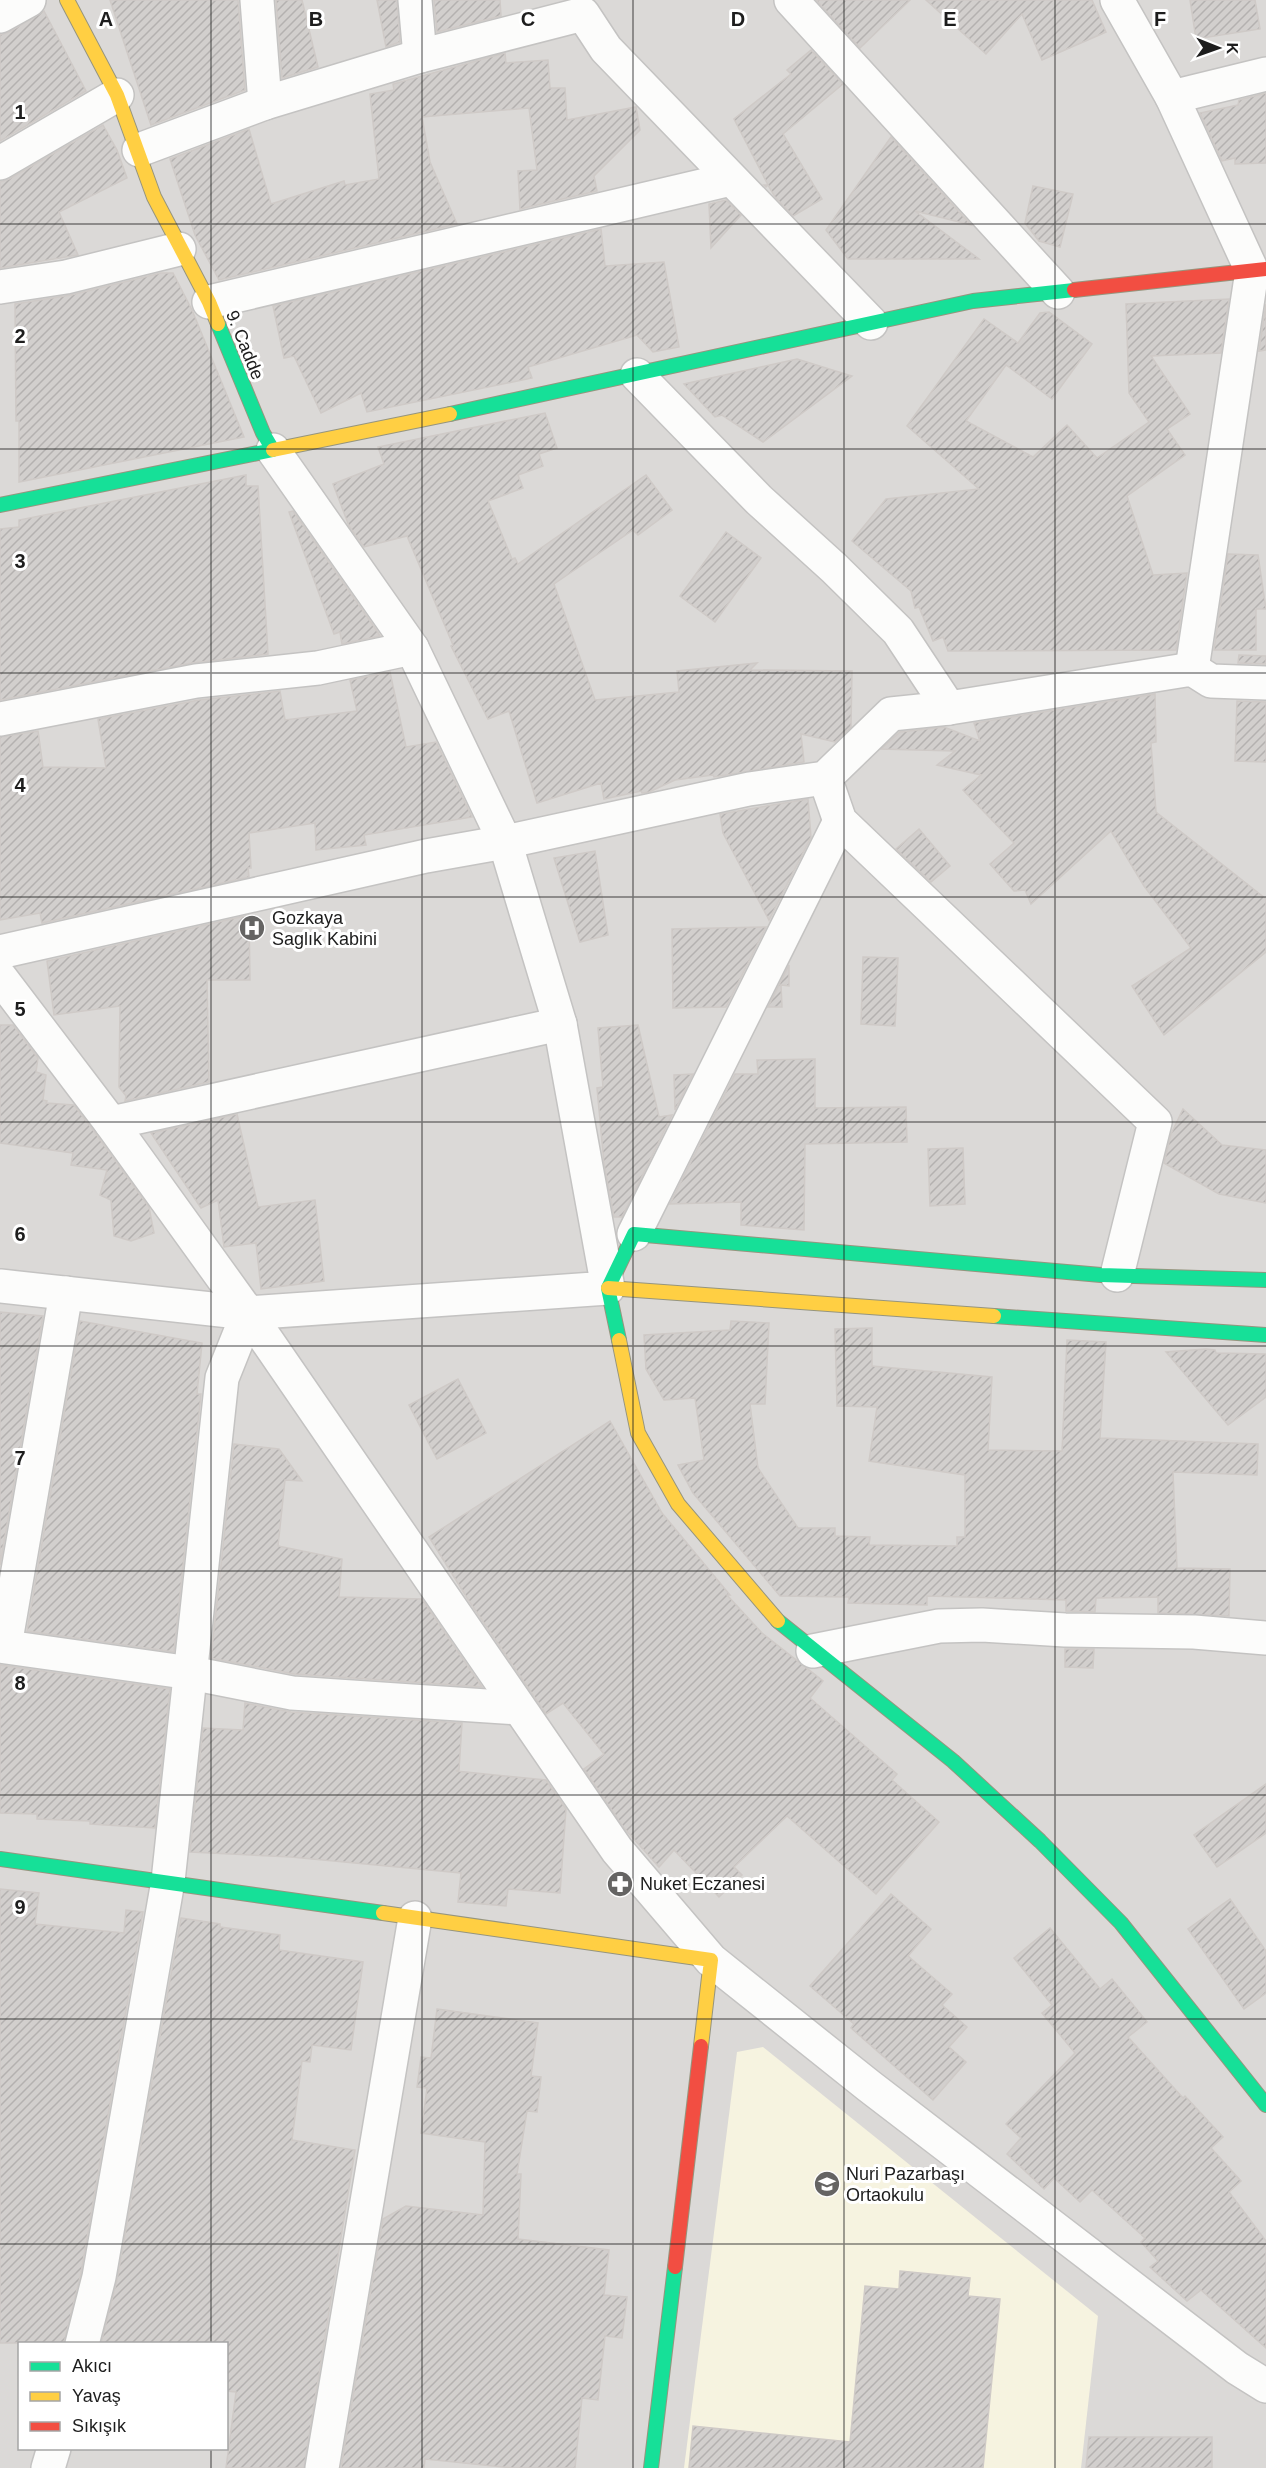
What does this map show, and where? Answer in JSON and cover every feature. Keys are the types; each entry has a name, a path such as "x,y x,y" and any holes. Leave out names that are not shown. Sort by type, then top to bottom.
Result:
{"street":[{"path":"0,16 29,0"},
{"name":"9. Cadde","path":"67,0 117,95 139,150 154,197 209,302 246,394 273,450"},
{"path":"257,0 265,103"},
{"path":"415,0 420,56"},
{"path":"791,0 1058,292"},
{"path":"1117,0 1172,97 1259,270 1192,669"},
{"path":"139,150 265,103 582,7 606,49 871,323"},
{"path":"1172,97 1266,74"},
{"path":"0,163 117,95"},
{"path":"209,302 730,179"},
{"path":"0,287 66,277 180,249"},
{"path":"0,505 637,375 973,301 1259,270"},
{"path":"637,375 759,500 834,568 898,632 950,708"},
{"path":"273,450 412,648 505,842 560,1024 608,1288 638,1433 678,1504 774,1618 953,1761 1041,1841 1121,1923 1266,2104"},
{"path":"0,719 196,681 318,668 412,648"},
{"path":"0,952 426,856 505,842 748,789 825,778 891,714 950,708 1192,669 1211,681 1266,683"},
{"path":"825,778 840,821 1155,1122 1117,1275"},
{"path":"608,1288 840,821"},
{"path":"0,976 111,1123 248,1313 617,1850 711,1960 879,2093 1266,2386"},
{"path":"111,1123 560,1024"},
{"path":"634,1234 1117,1275 1266,1280"},
{"path":"0,1286 248,1313 608,1288 1266,1335"},
{"path":"66,1293 2,1646 191,1673 292,1693 518,1708"},
{"path":"81,2342 99,2277 168,1881 222,1378 248,1313"},
{"path":"813,1651 939,1626 982,1625 1065,1630 1194,1632 1266,1638"},
{"path":"0,1859 168,1881 711,1960"},
{"path":"322,2468 415,1918"},
{"path":"651,2468 711,1960"},
{"path":"48,2468 53,2450"}],"shaded area":[{"path":"0,0 1266,0 1266,2468 0,2468"},
{"name":"Nuri Pazarbaşı Ortaokulu","path":"763,2047 1098,2316 1081,2468 684,2468 737,2052"}],"building":[{"path":"110,0 238,0 245,90 151,125"},
{"path":"276,0 302,0 318,67 282,78"},
{"path":"377,0 397,0 400,42 386,47"},
{"path":"434,0 500,0 501,16 437,32"},
{"path":"816,0 910,0 860,48"},
{"path":"926,0 1092,0 1106,32 1042,60 1022,14 986,54"},
{"path":"1190,0 1255,0 1260,29 1196,39"},
{"path":"44,11 86,91 0,141 0,35"},
{"path":"811,50 843,84 783,134 822,199 793,216 775,197 734,119 791,74 787,70"},
{"path":"505,53 506,63 548,60 550,88 565,88 567,120 636,107 640,130 594,176 597,191 520,209 518,171 537,170 529,108 422,117 430,162 457,224 219,280 195,235 170,159 249,129 271,204 344,181 345,185 379,179 370,94 394,90 393,84"},
{"path":"1266,93 1266,163 1235,164 1235,158 1222,161 1200,113 1238,105 1239,100"},
{"path":"103,125 117,150 127,178 59,212 78,255 0,268 0,182"},
{"path":"891,137 971,225 915,211 979,259 848,259 826,230"},
{"path":"1033,186 1073,194 1060,247 1039,241 1025,223"},
{"path":"726,200 741,215 711,248 709,204"},
{"path":"601,229 605,266 664,262 679,347 653,352 637,335 528,367 532,378 367,412 361,393 321,413 294,356 284,358 273,306"},
{"path":"161,273 173,273 192,310 244,437 19,482 15,304 71,295"},
{"path":"1229,299 1221,353 1151,356 1190,414 1167,429 1185,455 1127,496 1153,575 1187,573 1176,650 948,651 943,637 933,641 919,607 915,608 911,591 852,541 886,499 979,489 907,426 984,319 1018,343 1040,313 1049,312 1092,344 1052,399 1006,365 966,421 1033,457 1067,425 1097,458 1149,422 1129,393 1126,304"},
{"path":"1266,304 1266,350 1259,351"},
{"path":"797,359 852,376 763,442 722,415 715,417 684,384"},
{"path":"545,413 557,448 539,454 543,466 518,475 523,488 488,501 512,559 515,558 518,564 646,475 672,510 638,535 633,530 554,584 595,700 679,692 677,671 757,663 750,670 852,671 851,727 835,742 801,734 804,762 714,777 713,775 675,780 649,792 642,793 641,791 604,799 601,783 537,803 509,711 488,719 451,646 453,645 407,536 364,547 349,526 333,484 384,464 378,447"},
{"path":"246,475 246,486 258,486 268,654 192,663 0,700 0,529 19,527 19,520"},
{"path":"293,511 380,636 342,644 340,632 334,634 289,512"},
{"path":"726,532 761,558 715,622 680,596"},
{"path":"1228,554 1258,555 1266,609 1256,609 1256,650 1214,650"},
{"path":"1239,655 1266,656 1266,664 1238,663"},
{"path":"390,672 406,747 436,742 472,817 364,835 366,845 316,850 315,823 249,833 251,868 248,868 249,877 42,923 40,913 0,920 0,737 38,731 43,767 106,768 98,719 199,700 280,691 285,720 357,711 350,680"},
{"path":"1155,694 1156,742 1151,743 1156,812 1266,899 1266,952 1164,1035 1132,986 1191,948 1144,886 1111,831 1031,904 1025,890 1014,891 990,864 1014,843 963,790 981,775 937,765 955,751 881,749 900,732 944,727 980,741 974,723"},
{"path":"1237,701 1266,702 1266,762 1235,761"},
{"path":"808,799 811,837 769,920 723,833 720,814"},
{"path":"919,829 950,866 931,882 896,849"},
{"path":"595,851 608,935 580,942 554,858"},
{"path":"249,915 250,980 207,980 209,1082 125,1101 126,1096 119,1087 120,1006 54,1015 47,961"},
{"path":"766,927 726,1007 673,1008 672,929"},
{"path":"863,957 898,958 895,1026 861,1024"},
{"path":"789,965 789,986 781,985 782,1007 768,1007"},
{"path":"0,1025 13,1025 38,1058 36,1072 46,1075 43,1100 47,1101 46,1103 74,1105 96,1134 149,1207 154,1233 131,1241 114,1236 111,1200 100,1195 107,1170 71,1165 73,1153 0,1143"},
{"path":"638,1025 659,1117 672,1115 622,1217 614,1217 604,1164 597,1088 603,1087 598,1028"},
{"path":"815,1059 815,1108 906,1107 907,1142 805,1144 804,1230 741,1225 741,1202 670,1204 735,1074 758,1074 757,1060"},
{"path":"693,1074 675,1110 674,1075"},
{"path":"1183,1109 1222,1145 1266,1150 1266,1203 1219,1194 1164,1163 1171,1134"},
{"path":"237,1114 258,1207 315,1200 324,1281 261,1289 256,1243 224,1247 218,1200 201,1208 151,1133"},
{"path":"963,1148 965,1204 930,1206 928,1149"},
{"path":"0,1312 43,1316 0,1565"},
{"path":"80,1321 202,1343 197,1394 201,1394 174,1652 27,1631"},
{"path":"731,1321 769,1323 765,1404 750,1404 758,1468 798,1528 835,1528 835,1536 870,1537 869,1545 957,1546 957,1537 965,1537 965,1475 869,1461 877,1407 837,1406 835,1329 872,1328 872,1366 992,1377 988,1450 1062,1451 1067,1340 1106,1342 1100,1438 1258,1444 1257,1475 1173,1472 1177,1568 1230,1569 1229,1616 1158,1613 1158,1597 1096,1598 1095,1612 1066,1611 1066,1600 927,1596 927,1605 848,1603 849,1597 780,1596 693,1493 678,1465 704,1460 695,1398 664,1400 646,1369 644,1335 730,1330"},
{"path":"1215,1350 1216,1353 1266,1354 1266,1397 1228,1425 1166,1352"},
{"path":"458,1379 486,1433 437,1459 409,1405"},
{"path":"610,1421 662,1513 730,1595 727,1595 762,1633 823,1681 810,1698 897,1774 892,1780 939,1822 876,1894 787,1816 734,1867 742,1875 719,1897 674,1850 659,1867 624,1828 584,1769 604,1754 563,1703 546,1714 469,1601 429,1537"},
{"path":"234,1444 279,1449 302,1481 285,1480 278,1546 342,1559 339,1597 422,1599 482,1687 294,1674 211,1658"},
{"path":"1065,1649 1094,1649 1093,1668 1065,1667"},
{"path":"0,1665 170,1689 155,1828 90,1824 90,1821 37,1819 37,1814 0,1813"},
{"path":"245,1703 291,1712 462,1723 459,1770 456,1771 546,1780 566,1809 560,1893 508,1889 506,1906 458,1902 461,1873 291,1857 190,1852 203,1728 243,1730"},
{"path":"1266,1784 1266,1833 1217,1867 1194,1835"},
{"path":"0,1889 39,1893 35,1924 124,1933 126,1910 143,1912 81,2273 64,2342 0,2343"},
{"path":"891,1894 931,1929 908,1956 952,1994 942,2005 967,2027 949,2047 966,2062 933,2100 851,2028 854,2024 810,1986"},
{"path":"1230,1899 1266,1951 1266,1993 1244,2009 1188,1929"},
{"path":"181,1918 220,1924 220,1927 280,1935 279,1950 363,1962 351,2050 312,2045 310,2062 302,2061 292,2140 355,2150 304,2468 226,2468 236,2392 228,2391 228,2342 101,2342 117,2280"},
{"path":"1050,1928 1100,1989 1112,1979 1147,2022 1128,2037 1183,2098 1185,2096 1223,2137 1211,2148 1241,2181 1229,2192 1266,2241 1266,2348 1201,2290 1187,2301 1150,2267 1158,2261 1141,2242 1145,2238 1092,2190 1080,2202 1054,2178 1044,2189 1007,2154 1021,2138 1006,2124 1075,2053 1042,2013 1052,2005 1014,1958"},
{"path":"437,2009 538,2023 531,2076 541,2077 537,2112 527,2111 517,2174 521,2174 518,2239 609,2250 604,2295 627,2297 622,2338 605,2336 598,2400 582,2398 575,2468 513,2468 425,2459 424,2468 341,2468 383,2219 406,2206 483,2215 485,2142 421,2133 427,2088 417,2087 421,2057 431,2058"},
{"path":"900,2271 970,2278 968,2296 1000,2299 983,2468 689,2468 693,2426 850,2442 865,2286 899,2289"},
{"path":"1089,2437 1212,2437 1212,2468 1086,2468"}],"traffic: fast":[{"path":"450,414 973,301 1074,290"},
{"path":"0,505 273,450 263,433 218,324"},
{"path":"619,1340 608,1288 634,1234 1101,1275 1266,1280"},
{"path":"994,1316 1266,1335"},
{"path":"778,1621 953,1761 1040,1841 1121,1923 1266,2105"},
{"path":"0,1859 383,1913"},
{"path":"651,2468 675,2267"}],"traffic: slow":[{"path":"67,0 117,95 154,197 209,302 218,324"},
{"path":"273,450 450,414"},
{"path":"608,1288 994,1316"},
{"path":"619,1340 638,1433 678,1504 778,1621"},
{"path":"383,1913 711,1960 701,2046"}],"traffic: jam":[{"path":"1074,290 1266,269"},
{"path":"675,2267 701,2046"}],"place":[{"name":"Gozkaya Saglık Kabini","path":"252,928"},
{"name":"Nuket Eczanesi","path":"620,1884"},
{"name":"Nuri Pazarbaşı Ortaokulu","path":"827,2184"}]}
